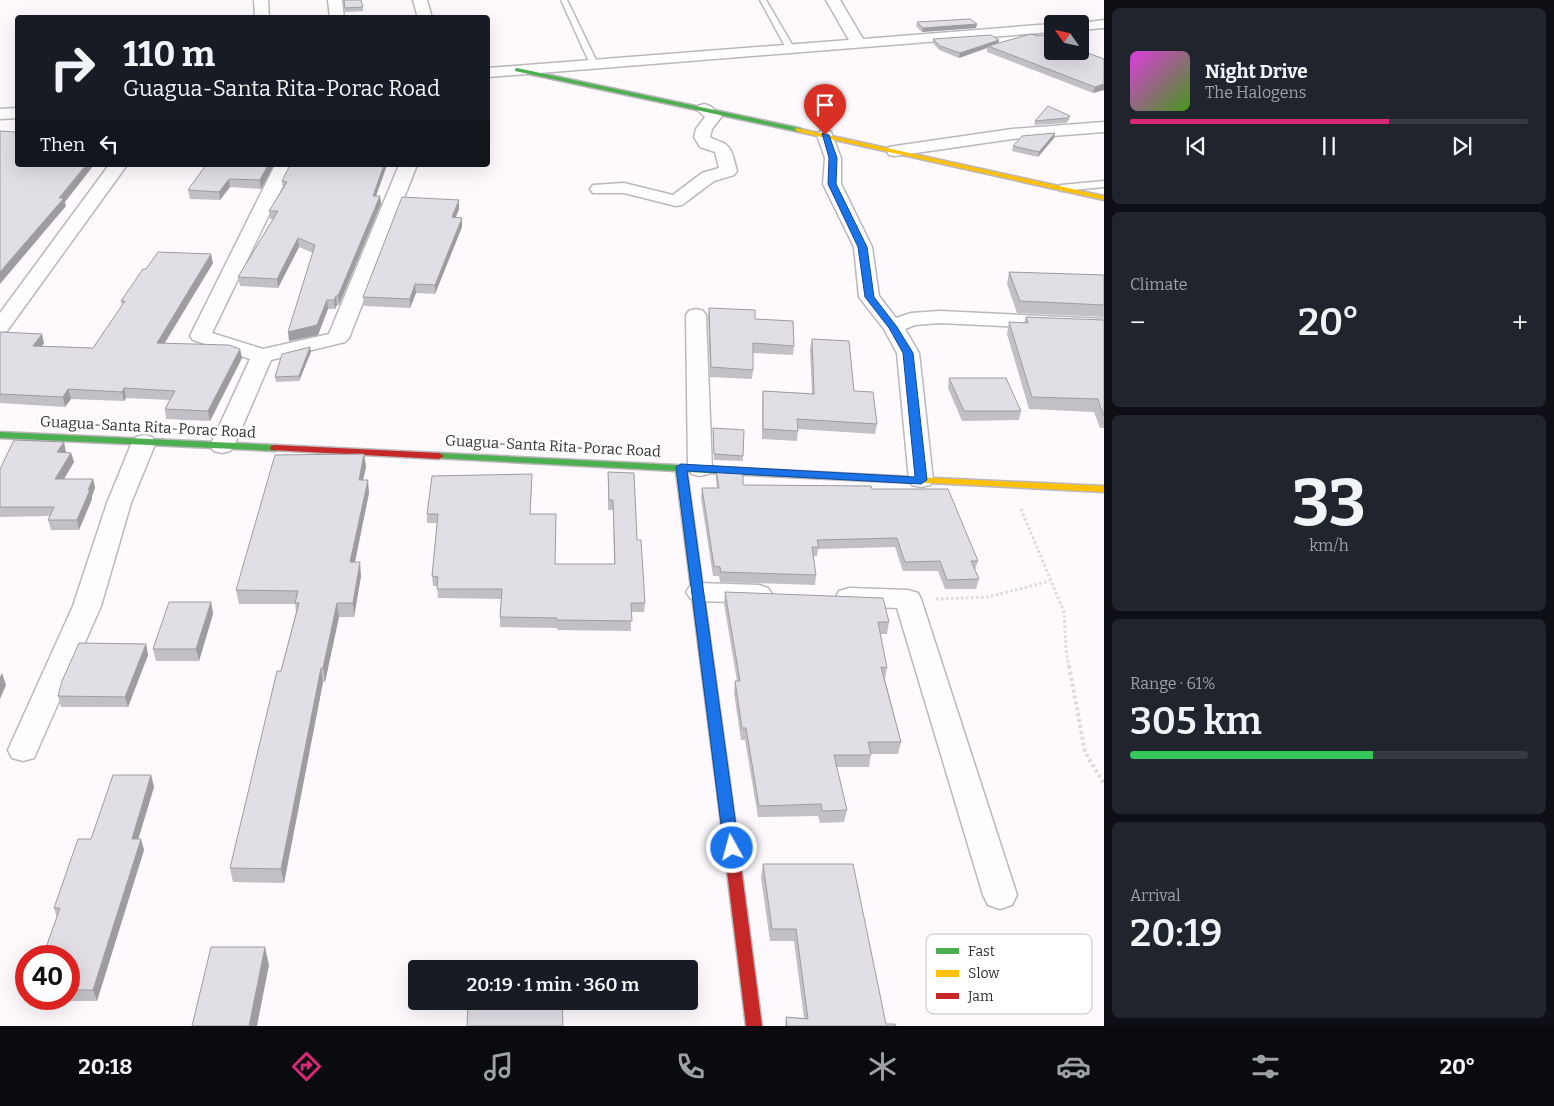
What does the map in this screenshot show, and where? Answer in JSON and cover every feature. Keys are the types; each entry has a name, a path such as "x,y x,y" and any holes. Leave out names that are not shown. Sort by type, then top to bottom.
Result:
{"street":[{"path":"262,0 262,15"},
{"path":"335,0 337,15"},
{"path":"420,0 424,15"},
{"path":"833,0 858,43"},
{"path":"1089,25 1104,24"},
{"path":"490,73 1044,29"},
{"path":"517,70 575,84 825,135 1104,198"},
{"path":"598,189 624,188 676,201 708,178 728,171 724,153 719,146 703,140 703,130 714,116 704,109"},
{"path":"895,151 1012,134 1104,127"},
{"path":"825,135 833,158 832,184 863,247 870,297 893,327 908,353 921,480"},
{"path":"0,326 117,167"},
{"path":"283,167 200,336 262,356 338,338 407,167"},
{"path":"696,315 691,468 699,592 754,1026"},
{"path":"893,327 911,319 940,317 1104,325"},
{"path":"222,446 262,356"},
{"name":"Guagua-Santa Rita-Porac Road","path":"0,435 1104,489"},
{"path":"23,750 87,606 119,503 144,442"},
{"path":"699,592 779,595"},
{"path":"828,596 908,600 1000,895"}],"lane":[{"path":"564,0 594,64"},
{"path":"763,0 790,48"},
{"path":"1061,188 1104,184"}],"path":[{"path":"1013,484 1027,527 1064,612 1066,650 1085,752 1104,784"},
{"path":"908,600 988,597 1050,581"}],"building":[{"path":"344,0 361,0 363,7 345,8"},
{"path":"970,19 977,24 923,28 917,22"},
{"path":"1031,34 1042,35 1044,36 1044,60 1089,60 1089,53 1104,59 1104,84 1095,87 988,46"},
{"path":"991,35 999,40 960,53 940,46 933,39"},
{"path":"1048,106 1070,116 1067,118 1035,121"},
{"path":"0,131 15,132 15,167 84,167 59,198 64,198 0,272"},
{"path":"1055,133 1039,152 1013,146 1022,136"},
{"path":"205,167 267,167 260,180 229,179 219,192 188,190"},
{"path":"289,167 383,167 373,196 380,196 338,296 334,300 327,300 317,325 288,332 315,245 298,238 277,279 238,277 278,211 269,211 287,182 282,181"},
{"path":"402,197 459,200 452,217 462,218 435,285 415,284 410,299 363,297"},
{"path":"158,252 211,254 157,343 229,345 240,349 208,411 165,409 175,391 124,388 122,392 68,389 63,397 0,394 0,332 42,334 33,346 93,348 125,301 121,301 143,269 146,269"},
{"path":"1009,272 1104,275 1104,305 1020,301"},
{"path":"709,308 755,310 755,319 793,321 794,346 753,343 753,370 711,367"},
{"path":"1026,317 1104,320 1104,415 1098,399 1032,397 1009,322 1028,323"},
{"path":"812,339 849,341 854,391 873,392 877,424 797,419 798,431 763,429 763,391 814,394"},
{"path":"310,347 299,376 275,377 282,354"},
{"path":"949,378 1006,378 1021,411 964,411"},
{"path":"713,428 744,430 743,456 714,454"},
{"path":"14,440 64,442 57,452 71,453 55,479 93,479 77,520 48,520 54,507 0,507 0,469"},
{"path":"364,454 359,480 368,480 350,562 360,562 353,603 337,603 323,668 321,668 281,869 230,868 277,671 281,671 299,603 295,603 298,591 236,590 275,455"},
{"path":"716,471 743,472 743,485 948,489 978,561 971,561 979,579 947,580 940,561 905,562 897,538 817,540 819,547 812,547 816,575 721,572 720,567 714,566 702,488 719,488"},
{"path":"608,472 634,473 637,540 641,540 645,603 631,603 632,621 500,617 502,589 437,589 438,577 432,576 438,514 427,514 432,476 532,474 530,514 556,514 555,564 615,564 613,500 609,500"},
{"path":"725,592 883,598 889,622 878,622 887,668 881,667 901,742 868,742 871,755 834,755 847,810 822,811 821,804 759,806 746,728 742,728 735,681 740,681"},
{"path":"169,602 211,602 196,649 153,649"},
{"path":"79,643 146,644 125,697 58,696 62,681"},
{"path":"113,775 151,775 132,839 141,839 93,990 80,990 80,945 47,945 60,908 54,908 78,839 91,839"},
{"path":"763,864 853,864 886,1024 895,1024 896,1026 787,1026 786,1017 808,1019 796,929 772,929"},
{"path":"211,947 265,947 249,1026 192,1026"},
{"path":"468,1010 562,1010 563,1026 467,1026"}],"traffic: fast":[{"path":"517,70 799,130"},
{"path":"0,435 275,448"},
{"path":"439,456 914,480"},
{"path":"681,467 725,798"}],"traffic: slow":[{"path":"799,130 1104,198"},
{"path":"914,480 1104,489"}],"traffic: jam":[{"path":"275,448 439,456"},
{"path":"725,798 754,1026"}],"route":[{"path":"732,848 681,467 921,480 908,353 893,327 870,297 863,247 832,184 833,158 825,135"}]}
